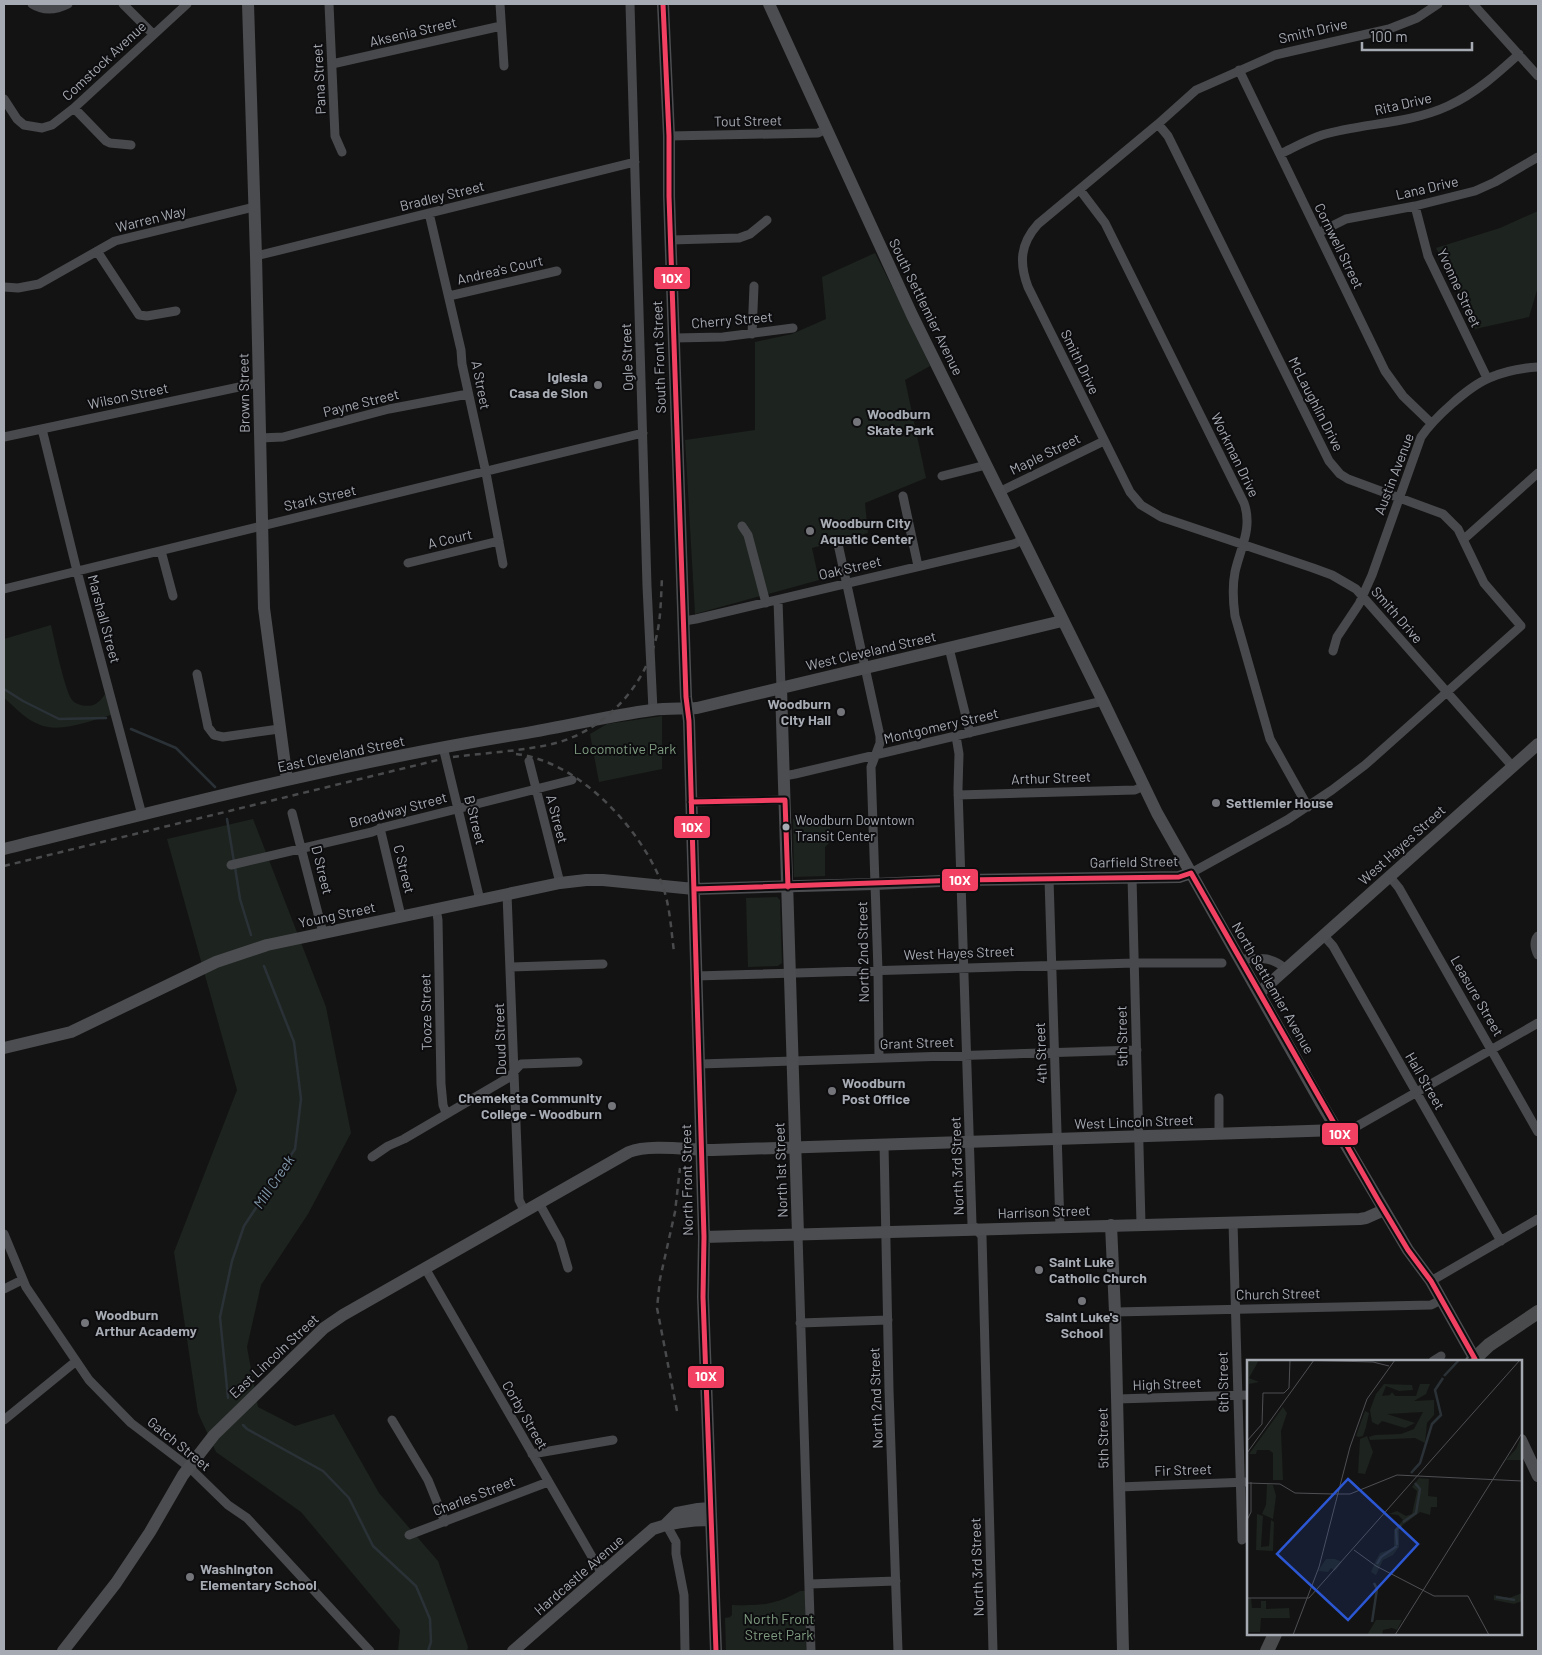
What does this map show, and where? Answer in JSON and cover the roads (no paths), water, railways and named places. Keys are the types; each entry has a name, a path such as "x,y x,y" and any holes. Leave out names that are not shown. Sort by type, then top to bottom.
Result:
{"main road":[{"path":"1475,1360 1489,1345 1538,1312"},
{"path":"1476,1360 1493,1353 1538,1324"},
{"path":"1267,1651 1275,1635"}],"street":[{"path":"32,4 55,9 68,4"},
{"path":"123,4 154,34"},
{"name":"Comstock Avenue","path":"4,99 17,119 24,125 42,128 52,125 74,108 187,4"},
{"name":"Brown Street","path":"248,4 264,616 287,780"},
{"name":"Pana Street","path":"329,4 335,136 342,152"},
{"path":"500,4 504,66"},
{"name":"Ogle Street","path":"630,4 647,586 653,710"},
{"name":"South Front Street","path":"663,4 687,708"},
{"name":"South Settlemier Avenue","path":"768,4 912,315 1062,621"},
{"name":"Smith Drive","path":"1438,4 1417,18 1389,29 1275,54 1196,90 1033,230 1023,249 1021,265 1028,287 1104,441 1130,492 1141,505 1161,516 1327,573 1351,586 1363,596 1513,767"},
{"path":"1473,4 1538,76"},
{"name":"Aksenia Street","path":"332,64 501,26"},
{"name":"Rita Drive","path":"1280,154 1323,135 1423,114 1446,107 1488,83 1519,54"},
{"name":"Cornwell Street","path":"1239,70 1385,371 1403,396 1431,423"},
{"path":"74,108 106,141 131,145"},
{"name":"McLaughlin Drive","path":"1158,124 1166,133 1329,461 1340,474 1348,479 1443,514 1458,529 1464,539 1481,579 1521,626"},
{"name":"Tout Street","path":"669,136 818,133 826,129"},
{"name":"Lana Drive","path":"1318,233 1346,219 1415,206 1475,191 1495,182 1538,157"},
{"name":"Bradley Street","path":"256,256 635,162"},
{"name":"Workman Drive","path":"1080,190 1109,231 1244,503 1248,525 1234,579 1233,598 1235,616 1270,739 1308,807"},
{"name":"Yvonne Street","path":"1415,206 1428,256 1487,378"},
{"name":"Warren Way","path":"4,288 18,288 39,284 115,241 254,207"},
{"name":"A Street","path":"429,214 461,350 462,364 486,473 502,564"},
{"path":"671,240 738,238 750,234 767,220"},
{"path":"97,250 139,315 147,316 176,311"},
{"name":"Andrea's Court","path":"449,296 557,271"},
{"path":"752,334 754,286"},
{"name":"Cherry Street","path":"674,338 723,337 793,328"},
{"name":"Austin Avenue","path":"1333,651 1337,637 1363,596 1372,576 1421,437 1431,423 1456,400 1487,378 1518,368 1538,367"},
{"name":"Wilson Street","path":"4,437 258,383"},
{"name":"Payne Street","path":"260,438 283,436 389,409 468,394"},
{"name":"Marshall Street","path":"42,429 77,571 142,815"},
{"name":"Stark Street","path":"4,589 486,473 643,433"},
{"name":"Maple Street","path":"999,492 1104,441"},
{"path":"942,476 986,465"},
{"path":"1464,539 1538,473"},
{"path":"903,496 918,566"},
{"path":"742,526 748,535 766,603"},
{"name":"Oak Street","path":"684,621 1014,544 1022,540"},
{"name":"A Court","path":"408,563 499,541"},
{"name":"North 2nd Street","path":"838,544 880,736 880,743 871,767 879,1058"},
{"path":"161,551 173,596"},
{"path":"778,600 781,688"},
{"name":"West Cleveland Street","path":"687,708 697,708 1052,625 1062,621"},
{"name":"North Settlemier Avenue","path":"1062,621 1170,838 1384,1210 1408,1250 1431,1281 1473,1360"},
{"name":"Garfield Street","path":"694,889 962,880 1132,876 1179,877 1191,874 1308,807 1364,765 1521,626"},
{"path":"949,648 970,733"},
{"path":"197,674 208,727 214,735 222,737 279,729"},
{"name":"North 1st Street","path":"781,688 811,1651"},
{"name":"Montgomery Street","path":"784,776 1103,702"},
{"name":"East Cleveland Street","path":"4,849 287,780 443,747 653,710 687,708"},
{"name":"North Front Street","path":"687,708 702,1150 703,1296 716,1651"},
{"name":"North 3rd Street","path":"956,736 972,1224 982,1236 993,1651"},
{"name":"West Hayes Street","path":"1259,994 1538,744"},
{"name":"B Street","path":"443,747 480,900"},
{"name":"A Street","path":"529,761 560,883"},
{"name":"Broadway Street","path":"232,865 572,780"},
{"name":"Arthur Street","path":"958,795 1135,790 1144,786"},
{"path":"691,802 785,800"},
{"name":"D Street","path":"292,813 323,933"},
{"name":"C Street","path":"380,828 401,916"},
{"name":"5th Street","path":"1132,876 1141,1224"},
{"name":"Leasure Street","path":"1390,877 1399,888 1538,1132"},
{"name":"4th Street","path":"1049,879 1060,1227"},
{"name":"Young Street","path":"4,1048 71,1032 192,972 234,955 268,945 560,883 603,880 694,889"},
{"name":"Doud Street","path":"507,894 519,1200 525,1212"},
{"name":"Tooze Street","path":"436,909 438,920 441,1084 443,1105 446,1113"},
{"name":"Hall Street","path":"1324,936 1333,946 1500,1241"},
{"path":"1538,936 1535,947 1538,955"},
{"path":"1240,959 1272,959 1287,970"},
{"name":"West Hayes Street","path":"696,976 1135,963 1222,963"},
{"path":"511,967 603,964"},
{"name":"West Lincoln Street","path":"702,1150 1350,1130 1538,1022"},
{"name":"Grant Street","path":"699,1064 1137,1050"},
{"path":"372,1157 508,1078 521,1064 578,1062"},
{"path":"1219,1098 1219,1134"},
{"name":"North 2nd Street","path":"884,1144 898,1651"},
{"name":"East Lincoln Street","path":"64,1651 116,1583 150,1532 189,1467 218,1430 324,1328 425,1268 633,1150 702,1150"},
{"path":"539,1203 560,1241 568,1268"},
{"name":"Harrison Street","path":"704,1237 1366,1218 1384,1210"},
{"path":"1431,1281 1538,1219"},
{"name":"6th Street","path":"1233,1222 1237,1396 1244,1482 1242,1540"},
{"name":"5th Street","path":"1111,1225 1115,1312 1123,1651"},
{"name":"Gatch Street","path":"4,1234 22,1280 75,1362 89,1380 130,1423 189,1467 228,1505 247,1518 370,1651"},
{"name":"Corby Street","path":"425,1268 602,1574"},
{"path":"4,1289 22,1280"},
{"name":"Church Street","path":"1115,1312 1431,1305 1440,1300"},
{"path":"800,1323 888,1320"},
{"path":"4,1420 75,1362"},
{"name":"High Street","path":"1117,1399 1247,1396"},
{"path":"392,1420 428,1480 445,1522"},
{"path":"532,1454 613,1440"},
{"path":"1522,1442 1538,1476"},
{"name":"Charles Street","path":"409,1535 548,1482"},
{"name":"Fir Street","path":"1118,1486 1244,1482"},
{"name":"Hardcastle Avenue","path":"513,1651 654,1529 666,1524 688,1521 710,1514"},
{"path":"666,1524 676,1542 676,1554 684,1595 685,1651"},
{"path":"810,1584 896,1581"}],"waterway":[{"name":"Mill Creek","path":"4,689 59,719 106,718"},
{"name":"Mill Creek","path":"131,729 176,748 215,787"},
{"name":"Mill Creek","path":"227,819 234,862"},
{"name":"Mill Creek","path":"235,867 240,899 251,935"},
{"name":"Mill Creek","path":"228,1398 220,1317 232,1261 244,1226 295,1149 301,1099 294,1042 264,966"},
{"name":"Mill Creek","path":"243,1425 323,1471 349,1498 373,1546 416,1586 430,1619 431,1642 428,1651"}],"railway":[{"path":"4,866 446,758 548,745 586,731 618,706 643,673 657,634 662,577"},
{"path":"516,754 539,759 562,769 584,783 604,800 639,841 652,862 665,892 674,952"},
{"path":"677,1411 657,1308 660,1279 675,1212 680,1168"}],"place":[{"name":"Iglesia Casa de Sion","path":"598,385"},
{"name":"Woodburn Skate Park","path":"857,422"},
{"name":"Woodburn City Aquatic Center","path":"810,531"},
{"name":"Woodburn City Hall","path":"841,712"},
{"name":"Settlemier House","path":"1216,803"},
{"name":"Woodburn Downtown Transit Center","path":"786,827"},
{"name":"Woodburn Post Office","path":"832,1091"},
{"name":"Chemeketa Community College - Woodburn","path":"612,1106"},
{"name":"Saint Luke Catholic Church","path":"1039,1270"},
{"name":"Saint Luke's School","path":"1082,1301"},
{"name":"Woodburn Arthur Academy","path":"85,1323"},
{"name":"Washington Elementary School","path":"190,1577"}],"park label":[{"name":"Locomotive Park","path":"625,749"},
{"name":"North Front Street Park","path":"779,1628"}]}
